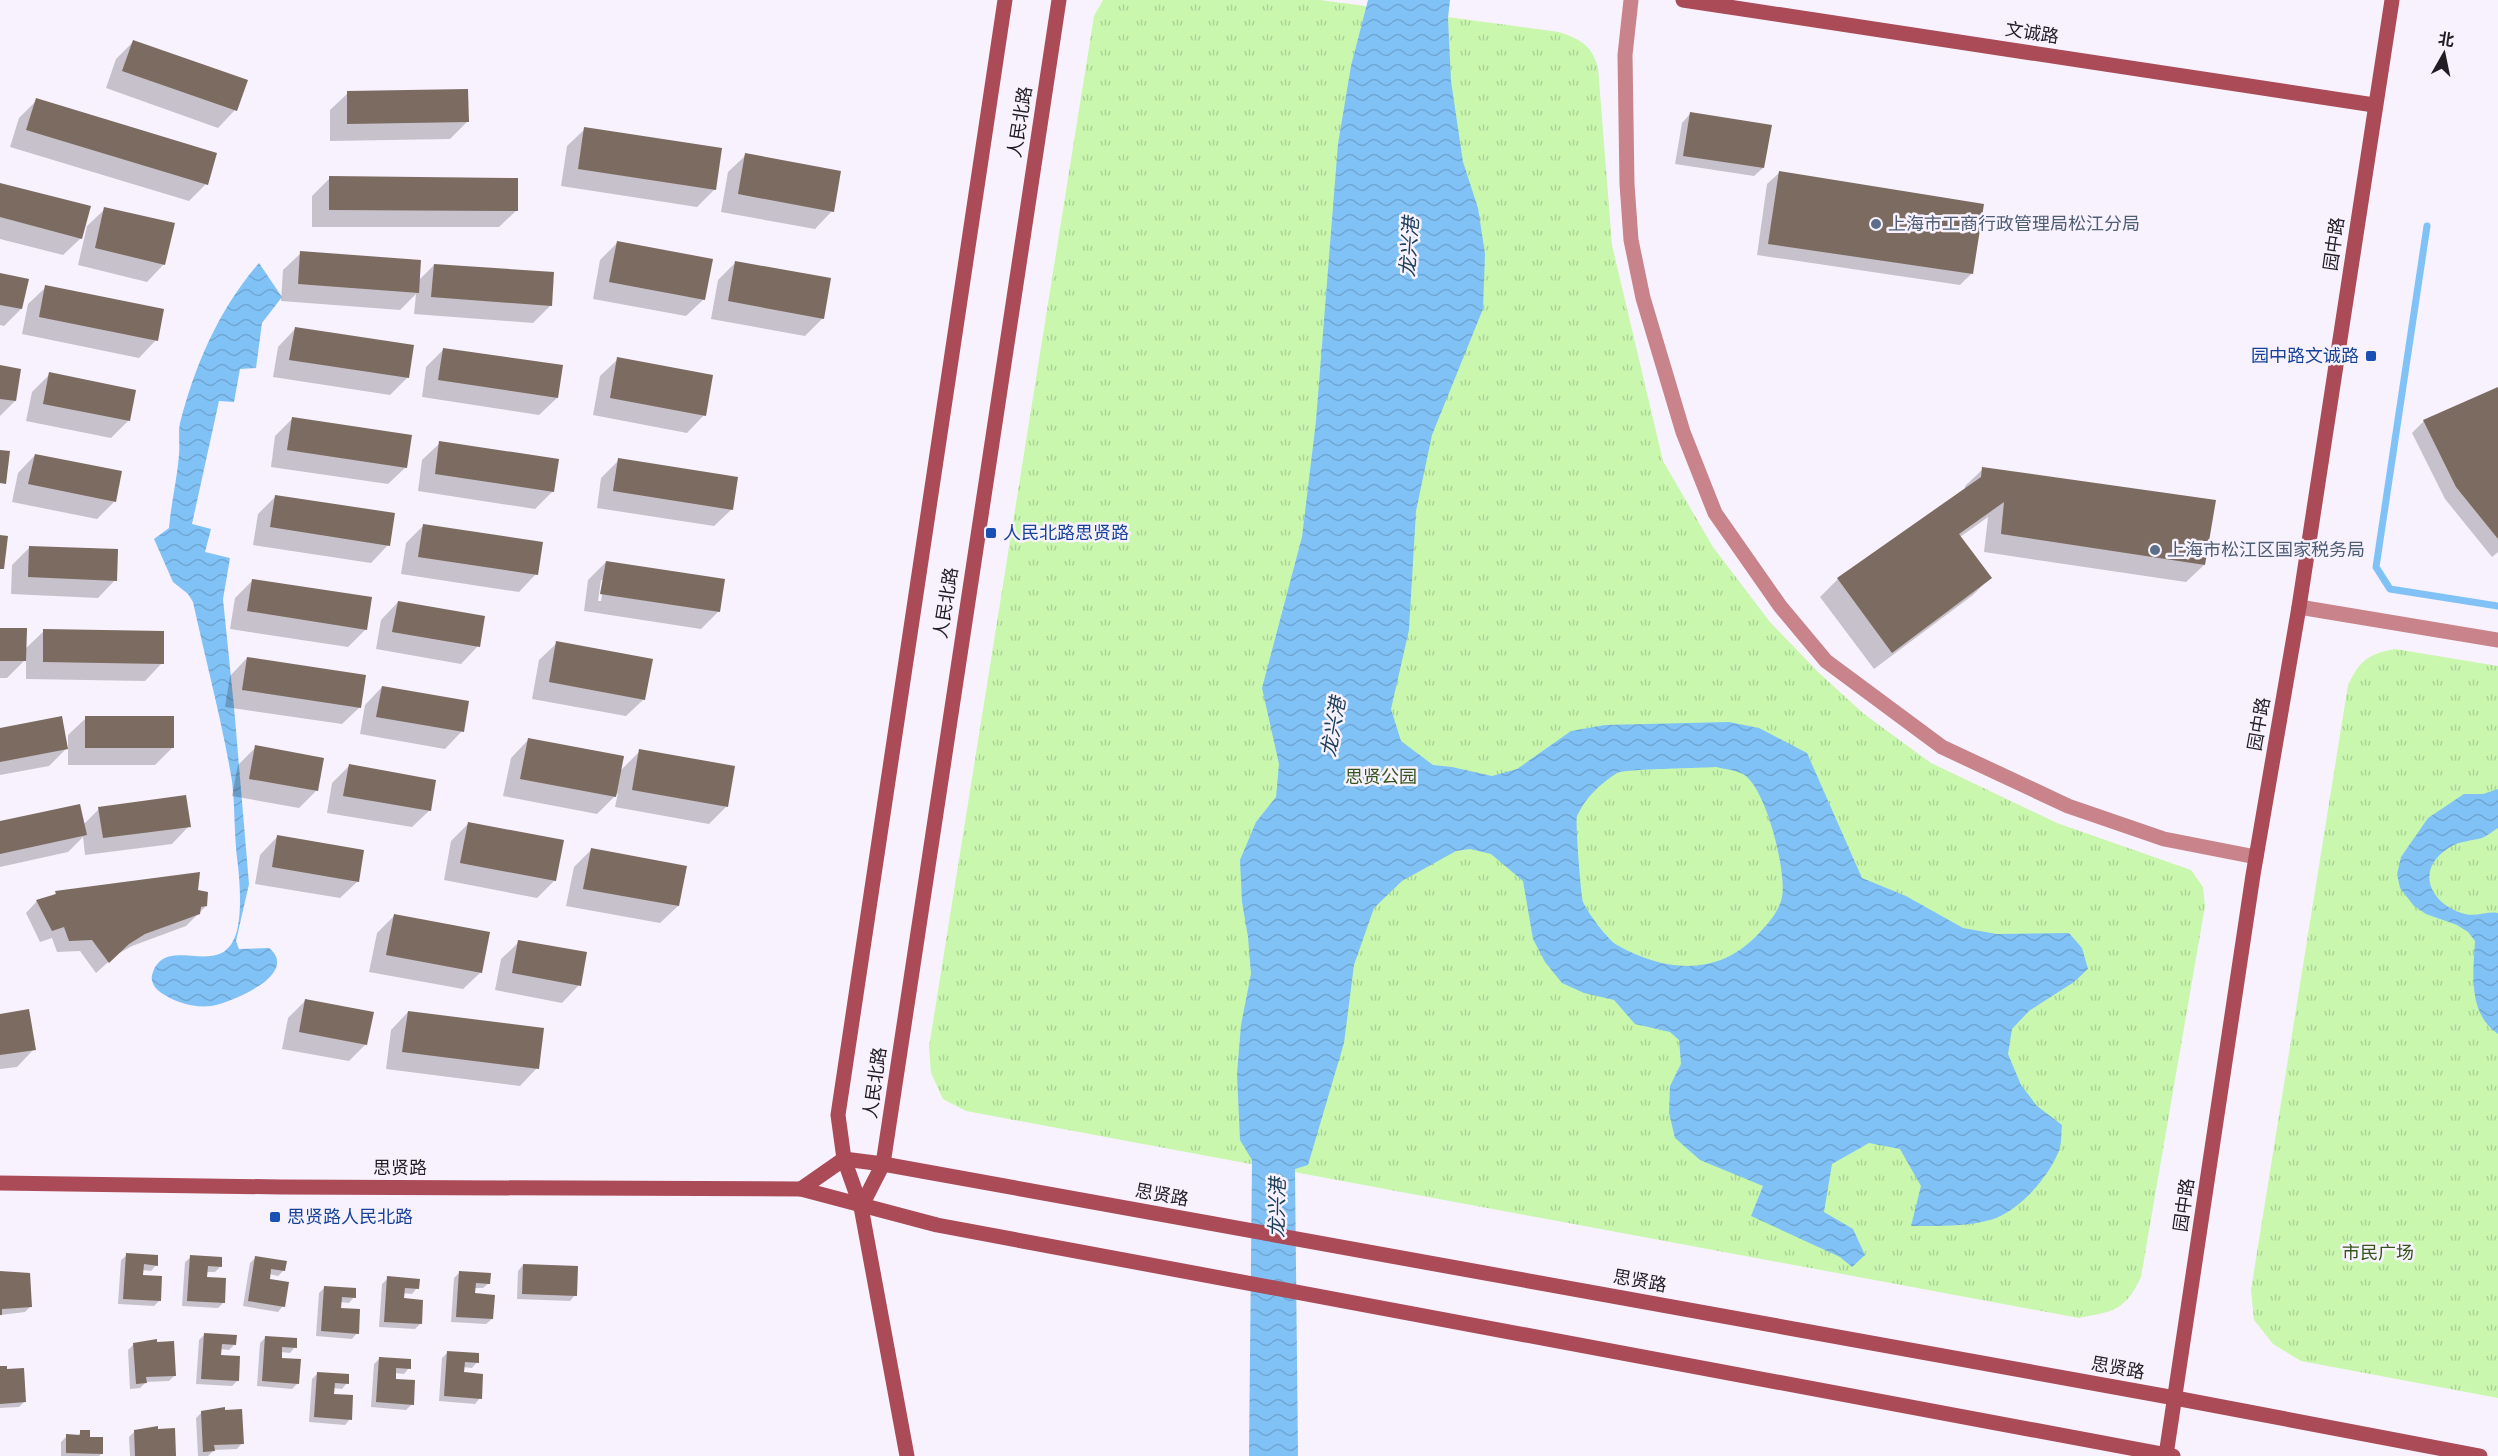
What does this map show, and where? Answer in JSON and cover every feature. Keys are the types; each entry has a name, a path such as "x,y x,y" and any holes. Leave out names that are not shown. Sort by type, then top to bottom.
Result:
{"main road":[{"name":"人民北路","path":"907,1456 861,1207 844,1160 838,1115 1005,0"},
{"name":"人民北路","path":"861,1207 883,1164 971,568 1059,0"},
{"name":"文诚路","path":"1683,0 2374,105"},
{"name":"园中路","path":"2170,1455 2175,1398 2256,857 2299,607 2391,0"},
{"name":"思贤路","path":"844,1160 883,1164 2175,1398 2480,1456"},
{"path":"801,1189 844,1160"},
{"name":"思贤路","path":"0,1182 281,1187 801,1189 861,1207 937,1225 2170,1455"}],"street":[{"path":"1630,0 1625,55 1627,184 1631,240 1643,298 1683,432 1715,513 1780,606 1826,661 1942,747 2068,806 2164,839 2256,857"},
{"path":"2299,607 2498,640"}],"green space":[{"name":"思贤公园","path":"1103,0 1320,0 1559,32 1584,44 1592,53 1598,67 1612,245 1663,461 1713,547 1770,622 1818,672 1864,714 1931,763 2057,823 2191,870 2203,887 2205,906 2141,1277 2124,1303 2110,1311 2079,1318 966,1111 943,1099 931,1073 929,1047 1094,16"},
{"name":"市民广场","path":"2395,649 2498,666 2498,1398 2301,1361 2273,1344 2254,1320 2251,1290 2348,685 2361,664 2371,656"}],"water":[{"name":"龙兴港","path":"1368,0 1450,0 1448,18 1451,81 1463,162 1478,208 1485,254 1483,309 1432,435 1416,511 1409,630 1391,709 1401,741 1433,765 1492,776 1517,769 1571,731 1605,725 1729,722 1759,728 1807,753 1862,878 1906,896 1963,928 1997,934 2069,933 2082,948 2088,969 2074,982 2029,1011 2012,1029 2008,1054 2021,1085 2037,1106 2062,1125 2059,1150 2039,1184 2011,1210 1990,1220 1961,1225 1911,1226 1921,1186 1900,1149 1869,1143 1832,1164 1824,1212 1853,1229 1865,1255 1852,1267 1840,1257 1751,1216 1763,1186 1700,1160 1675,1138 1669,1113 1670,1086 1681,1064 1679,1040 1670,1032 1635,1024 1614,1000 1584,993 1562,983 1545,962 1533,939 1523,881 1491,854 1470,849 1456,851 1402,881 1374,908 1354,965 1344,1043 1308,1165 1295,1169 1298,1456 1249,1456 1252,1160 1240,1140 1237,1074 1241,1025 1251,974 1242,902 1240,860 1256,822 1276,797 1279,764 1262,688 1302,537 1316,421 1338,144 1351,66","holes":["1716,767 1743,774 1760,795 1773,831 1781,869 1782,897 1777,911 1745,946 1729,957 1711,963 1692,966 1674,965 1655,961 1617,945 1598,925 1583,902 1577,831 1577,816 1580,809 1605,781 1617,773"]},
{"path":"259,263 282,297 262,323 256,368 240,369 234,402 219,401 192,524 211,529 205,552 230,558 223,599 249,884 236,941 239,949 269,948 276,958 276,968 270,977 246,993 220,1004 198,1006 174,1000 163,994 154,984 152,975 160,962 169,957 216,955 226,950 234,939 239,922 240,900 233,790 224,736 193,602 188,594 173,582 154,539 169,528 178,464 180,423 193,380 220,319"},
{"path":"2498,789 2498,828 2482,838 2450,847 2432,865 2429,875 2430,885 2435,894 2453,909 2469,915 2498,913 2498,1034 2481,1016 2474,992 2475,941 2468,932 2457,925 2426,914 2414,906 2400,888 2397,874 2401,857 2428,818 2464,794 2483,794"}],"building":[{"path":"133,40 248,80 237,111 122,71"},
{"path":"468,89 469,122 347,124 347,91"},
{"path":"36,98 217,153 208,185 26,130"},
{"path":"1690,112 1772,125 1764,168 1683,156"},
{"path":"584,127 722,148 716,190 578,169"},
{"path":"745,153 841,171 834,212 738,194"},
{"name":"上海市工商行政管理局松江分局","path":"1779,171 1984,204 1973,274 1768,244"},
{"path":"329,176 518,178 518,211 329,210"},
{"path":"0,183 91,206 82,239 0,217"},
{"path":"104,207 175,223 165,265 95,248"},
{"path":"617,241 713,259 705,300 609,282"},
{"path":"300,251 421,260 419,293 298,284"},
{"path":"735,261 831,278 824,319 728,301"},
{"path":"434,264 554,272 552,306 431,297"},
{"path":"0,273 29,279 22,309 0,305"},
{"path":"45,285 164,309 158,341 39,317"},
{"path":"295,327 414,345 409,378 289,360"},
{"path":"443,348 563,365 558,398 438,380"},
{"path":"617,357 713,375 706,416 610,398"},
{"path":"0,365 21,369 16,401 0,399"},
{"path":"49,372 136,390 130,421 43,404"},
{"path":"2498,387 2498,539 2456,487 2423,420"},
{"path":"292,417 412,435 407,468 287,450"},
{"path":"439,441 559,459 554,492 435,474"},
{"path":"0,450 10,451 6,484 0,483"},
{"path":"35,454 122,471 116,502 28,484"},
{"path":"618,458 738,477 733,510 613,491"},
{"name":"上海市松江区国家税务局","path":"1982,467 2216,500 2205,565 2001,534 2004,502 1959,534 1992,578 1892,653 1837,578 1981,477"},
{"path":"275,495 395,513 390,546 270,527"},
{"path":"423,524 543,542 538,575 418,557"},
{"path":"0,535 8,536 4,569 0,569"},
{"path":"29,546 118,549 117,581 28,577"},
{"path":"606,561 725,579 720,612 600,594"},
{"path":"252,579 372,597 367,630 247,611"},
{"path":"398,601 485,616 480,647 392,632"},
{"path":"0,628 27,628 26,661 0,661"},
{"path":"43,629 164,631 164,664 43,662"},
{"path":"556,641 653,659 645,700 549,682"},
{"path":"247,657 366,675 361,708 242,690"},
{"path":"382,686 469,701 464,732 376,717"},
{"path":"62,716 68,749 0,762 0,728"},
{"path":"85,716 174,716 174,748 85,748"},
{"path":"528,738 624,756 616,797 520,779"},
{"path":"255,745 324,758 318,791 249,779"},
{"path":"639,749 735,766 728,807 632,790"},
{"path":"349,764 436,780 431,811 343,796"},
{"path":"186,795 191,827 103,838 98,807"},
{"path":"80,804 87,835 0,854 0,821"},
{"path":"468,822 564,840 556,881 460,863"},
{"path":"277,835 364,850 359,882 272,867"},
{"path":"591,848 687,866 679,906 583,889"},
{"path":"200,872 198,890 208,892 207,906 201,907 200,914 145,934 129,944 109,963 92,940 69,941 64,927 52,931 36,900 56,894 55,891"},
{"path":"394,914 490,932 482,973 386,955"},
{"path":"518,940 587,952 581,986 512,973"},
{"path":"305,999 374,1012 367,1045 299,1032"},
{"path":"29,1009 36,1050 0,1055 0,1014"},
{"path":"408,1011 544,1028 539,1069 402,1052"},
{"path":"126,1253 158,1255 158,1266 144,1264 143,1275 162,1276 161,1301 123,1299"},
{"path":"190,1255 222,1257 222,1267 208,1266 207,1277 226,1278 225,1303 187,1301"},
{"path":"255,1256 287,1261 285,1271 271,1269 270,1279 289,1282 285,1307 248,1301"},
{"path":"523,1264 578,1266 577,1296 522,1294"},
{"path":"0,1271 30,1273 32,1307 2,1309 2,1315 0,1315"},
{"path":"459,1271 491,1273 490,1284 476,1283 475,1293 495,1295 493,1319 456,1317"},
{"path":"387,1276 420,1279 419,1289 405,1288 404,1298 423,1300 422,1324 384,1322"},
{"path":"324,1286 356,1288 356,1298 342,1297 341,1308 360,1309 359,1334 321,1331"},
{"path":"204,1333 237,1335 236,1345 222,1344 221,1355 240,1356 239,1381 201,1379"},
{"path":"265,1336 297,1338 297,1348 282,1347 282,1358 301,1359 299,1384 262,1381"},
{"path":"157,1339 157,1342 174,1341 176,1376 146,1377 147,1383 136,1384 133,1343"},
{"path":"447,1351 479,1353 479,1363 465,1362 464,1372 483,1374 482,1399 444,1396"},
{"path":"379,1357 411,1359 411,1369 396,1368 396,1379 415,1380 414,1405 376,1402"},
{"path":"0,1366 7,1366 7,1369 24,1368 26,1402 0,1404"},
{"path":"317,1372 349,1374 349,1384 335,1383 334,1394 353,1395 352,1420 314,1417"},
{"path":"225,1407 225,1410 242,1409 244,1444 214,1445 215,1451 203,1452 201,1411"},
{"path":"158,1426 158,1429 175,1428 176,1456 135,1456 134,1430"},
{"path":"80,1430 90,1430 90,1437 103,1437 103,1454 66,1453 66,1434 80,1435"}],"waterway":[{"path":"2427,226 2376,567 2390,589 2498,606"}],"place":[{"name":"上海市工商行政管理局松江分局","path":"1876,224"},
{"name":"园中路文诚路","path":"2371,356"},
{"name":"人民北路思贤路","path":"991,533"},
{"name":"上海市松江区国家税务局","path":"2155,550"},
{"name":"思贤路人民北路","path":"275,1217"}]}
